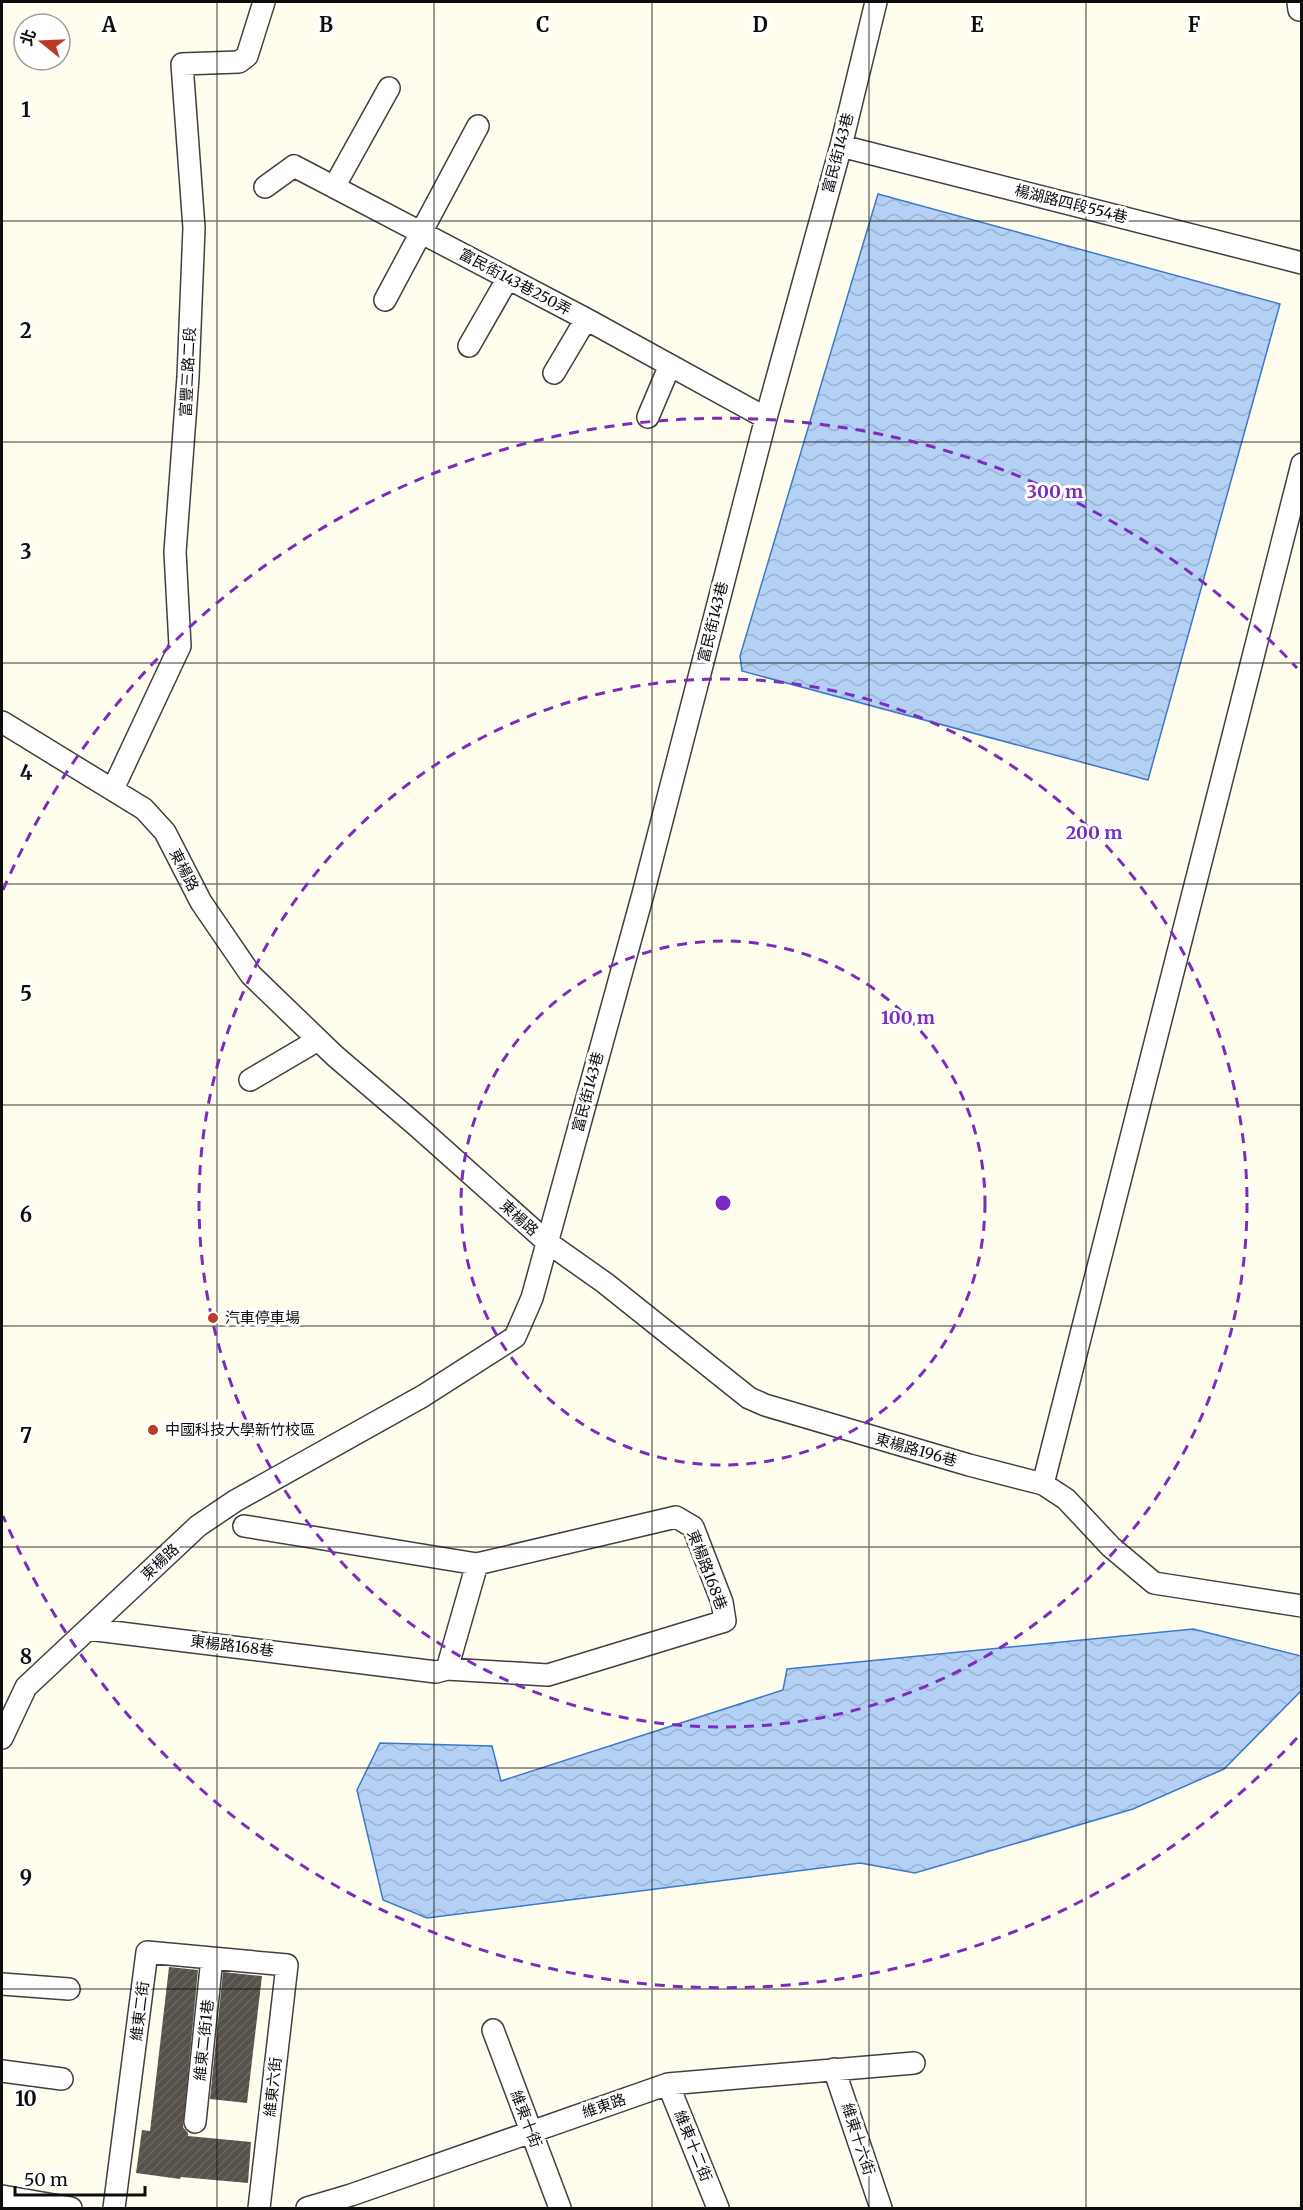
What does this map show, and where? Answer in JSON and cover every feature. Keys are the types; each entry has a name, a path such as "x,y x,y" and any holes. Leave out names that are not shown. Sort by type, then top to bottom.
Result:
{"street":[{"name":"富豐三路二段","path":"113,789 180,646 176,552 188,377 194,228 182,64 239,62 247,56 264,2"},
{"name":"富民街143巷","path":"547,1242 643,894 766,418 841,146 876,2"},
{"path":"1298,2 1299,10 1302,10"},
{"path":"333,187 389,88"},
{"path":"385,300 478,126"},
{"name":"楊湖路四段554巷","path":"841,146 1302,263"},
{"name":"富民街143巷250弄","path":"265,187 294,166 586,319 766,418"},
{"path":"469,346 508,278"},
{"path":"554,373 586,319"},
{"path":"648,417 670,365"},
{"path":"1043,1484 1302,464"},
{"name":"東楊路","path":"2,722 144,809 165,832 201,902 251,975 318,1040 547,1242 532,1298 515,1337 423,1396 226,1507 198,1526 26,1687 2,1735"},
{"path":"250,1080 318,1040"},
{"name":"東楊路196巷","path":"547,1242 605,1283 749,1398 765,1405 969,1465 1043,1484 1066,1499 1111,1547 1154,1583 1302,1606"},
{"name":"東楊路168巷","path":"88,1629 436,1672 447,1669 548,1675 725,1621 722,1602 693,1527 676,1517 477,1564 244,1526"},
{"path":"447,1669 477,1564"},
{"name":"維東二街","path":"114,2208 147,1952 287,1965"},
{"name":"維東二街1巷","path":"195,2122 212,1958"},
{"name":"維東六街","path":"259,2208 287,1965"},
{"path":"2,1984 69,1989"},
{"name":"維東十街","path":"493,2030 560,2208"},
{"name":"維東路","path":"307,2208 353,2202 530,2131 668,2084 914,2063"},
{"name":"維東十六街","path":"834,2069 881,2208"},
{"path":"2,2071 62,2079"},
{"name":"維東十二街","path":"668,2084 718,2208"},
{"path":"2,2196 71,2208"}],"water":[{"path":"878,194 1280,304 1148,780 742,671 740,656"},
{"path":"1193,1629 1301,1656 1301,1691 1224,1769 1133,1809 915,1873 860,1863 427,1918 383,1900 357,1790 380,1743 492,1746 501,1781 783,1690 787,1669"}],"building":[{"path":"169,1967 198,1970 183,2127 188,2136 251,2142 248,2183 181,2177 180,2179 136,2173 142,2130 150,2131"},
{"path":"223,1972 262,1976 247,2103 210,2099"}],"place":[{"name":"汽車停車場","path":"213,1318"},
{"name":"中國科技大學新竹校區","path":"153,1430"}]}
